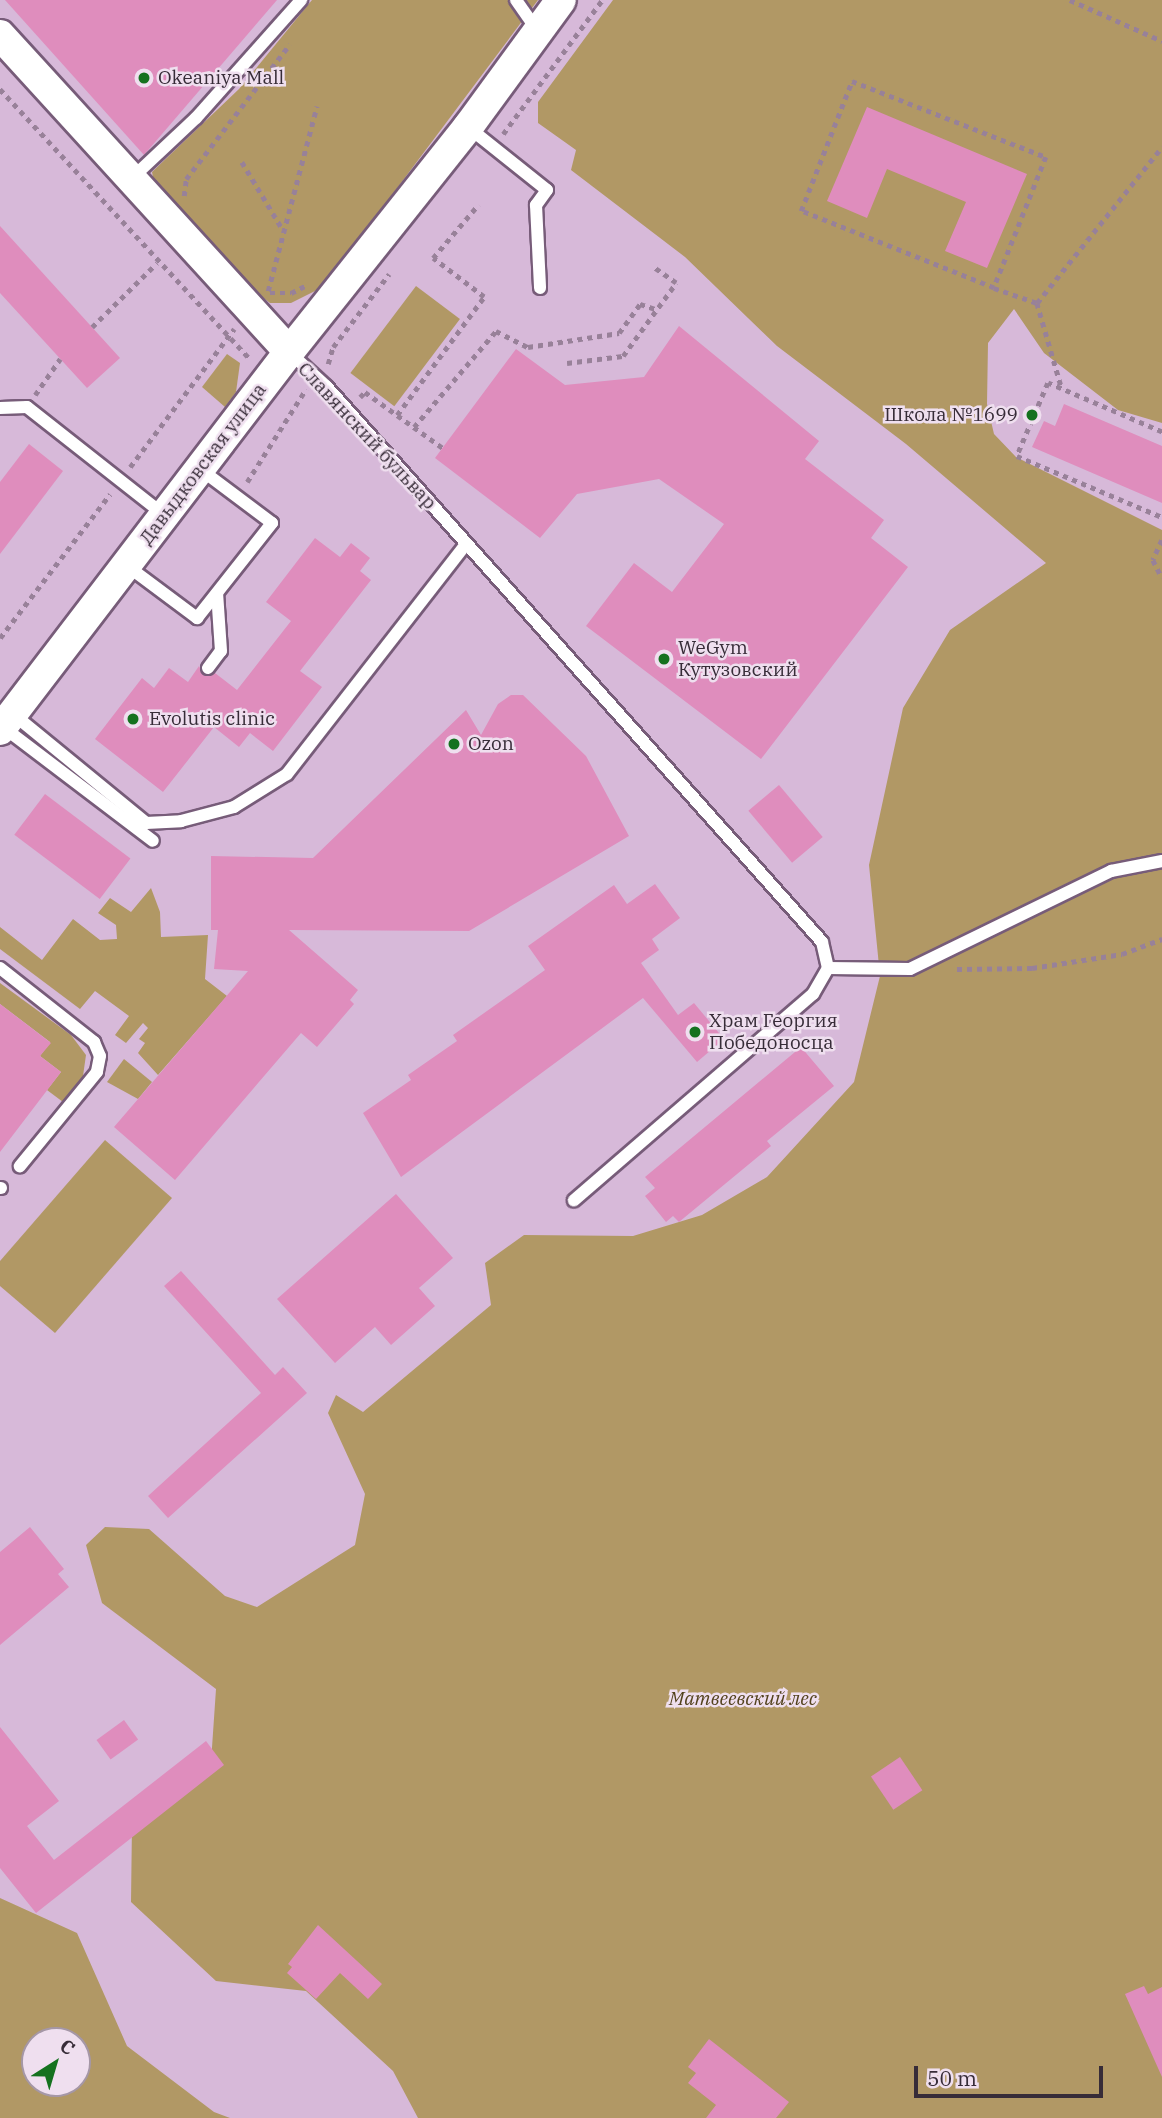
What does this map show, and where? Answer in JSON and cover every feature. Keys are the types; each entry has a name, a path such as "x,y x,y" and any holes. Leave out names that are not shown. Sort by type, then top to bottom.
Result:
{"street":[{"name":"Давыдковская улица","path":"5,724 289,352 479,135 537,30 561,0"},
{"name":"Славянский бульвар","path":"0,35 289,352"}],"lane":[{"path":"131,179 197,118 301,0"},
{"path":"516,0 537,30"},
{"path":"479,135 547,190 536,205 540,288"},
{"name":"Славянский бульвар","path":"289,352 347,410 729,841 822,942 828,968"},
{"path":"0,408 11,404 27,407 164,515"},
{"path":"126,565 197,618 272,523 200,468"},
{"path":"5,724 146,823 181,821 234,807 287,774 466,544"},
{"path":"208,668 221,651 217,593"},
{"path":"5,724 153,841"},
{"path":"574,1200 813,994 828,968 911,969 1111,872 1162,861"},
{"path":"0,968 94,1042 100,1056 96,1072 20,1166"}],"path":[{"path":"479,135 501,137 602,0"},
{"path":"1070,0 1162,41"},
{"path":"190,208 184,197 186,179 299,32"},
{"path":"994,288 1046,157 852,80 801,211 994,288 1037,303"},
{"path":"0,89 157,263 295,403"},
{"path":"258,284 267,293 317,106"},
{"path":"1037,303 1162,147"},
{"path":"242,162 284,231"},
{"path":"397,415 484,297 433,258 478,205"},
{"path":"92,327 157,263"},
{"path":"567,363 623,355 676,283 653,267"},
{"path":"237,497 295,403 328,363 333,347 392,271"},
{"path":"1037,303 1062,389"},
{"path":"414,427 496,331 528,347 619,333 640,304 658,310"},
{"path":"0,638 234,328"},
{"path":"27,407 61,359"},
{"path":"1162,432 1048,383 1017,456 1162,517"},
{"path":"347,410 365,392 443,448"},
{"path":"1162,540 1153,560 1162,578"},
{"path":"911,969 1032,968 1122,954 1162,939"}],"green space":[{"path":"312,0 538,0 323,287 291,303 270,303 252,289 154,182 152,172 239,89"},
{"name":"Матвеевский лес","path":"613,0 1162,0 1162,423 1118,410 1044,353 1014,309 988,343 987,404 994,434 1016,457 1162,530 1162,2118 418,2118 393,2071 306,1991 216,1981 131,1902 132,1823 211,1762 216,1689 102,1603 86,1545 105,1527 149,1529 225,1596 257,1607 355,1545 365,1494 328,1413 336,1395 363,1412 491,1305 485,1263 524,1235 633,1236 702,1215 767,1177 854,1082 880,976 869,865 903,708 950,630 1046,563 906,444 777,346 685,257 571,170 576,150 538,123 538,102"},
{"path":"416,286 460,319 394,406 350,373"},
{"path":"227,354 240,363 236,392 225,407 202,387"},
{"path":"151,888 160,912 161,937 208,935 205,979 227,996 158,1075 138,1053 145,1043 139,1039 148,1028 143,1023 126,1043 115,1035 129,1016 95,991 80,1009 0,949 0,927 42,960 73,919 100,940 117,939 116,925 98,913 110,898 131,912"},
{"path":"0,983 71,1035 86,1055 83,1076 63,1102 47,1090 61,1072 40,1056 50,1042 0,1004"},
{"path":"124,1059 152,1082 138,1099 107,1082"},
{"path":"105,1140 172,1198 55,1333 0,1286 0,1261"},
{"path":"0,1898 77,1933 127,2046 214,2112 230,2118 0,2118"}],"building":[{"name":"Okeaniya Mall","path":"5,0 277,0 144,155"},
{"path":"867,107 1027,174 987,268 945,251 966,202 887,169 867,218 827,201"},
{"path":"0,226 120,358 87,388 0,293"},
{"path":"679,326 819,441 805,459 884,520 871,538 908,567 761,759 586,626 634,563 672,592 724,524 659,479 577,494 540,538 435,458 516,349 565,385 644,377"},
{"path":"1064,404 1162,446 1162,503 1032,447 1044,421 1055,426"},
{"path":"29,444 63,471 0,554 0,482"},
{"path":"315,538 340,557 351,543 370,558 360,571 371,580 300,671 322,687 273,751 250,733 239,747 214,727 163,792 95,739 142,678 154,688 169,668 188,682 199,666 203,675 215,673 237,690 291,621 266,602"},
{"path":"511,695 523,695 586,756 629,836 469,931 289,930 358,990 350,1000 354,1004 317,1047 301,1033 175,1180 114,1127 248,971 214,969 218,930 211,930 211,856 313,858 466,710 481,735 498,704"},
{"path":"779,785 823,837 792,863 748,811"},
{"path":"45,794 130,858 100,899 14,835"},
{"path":"655,884 680,918 652,939 659,950 641,963 678,1015 694,1003 724,1039 697,1062 643,998 401,1177 363,1113 411,1080 408,1075 457,1041 453,1035 545,970 528,946 614,885 627,904"},
{"path":"0,1004 51,1043 40,1056 61,1072 0,1152"},
{"path":"801,1047 834,1086 767,1141 771,1146 679,1222 673,1216 666,1222 645,1196 655,1188 645,1177"},
{"path":"396,1194 453,1258 419,1288 435,1306 391,1345 375,1327 335,1363 277,1299"},
{"path":"181,1271 275,1375 283,1367 307,1393 168,1518 148,1496 261,1393 164,1286"},
{"path":"30,1527 64,1569 58,1574 69,1587 0,1645 0,1552"},
{"path":"124,1720 138,1739 111,1759 96,1740"},
{"path":"0,1727 59,1801 27,1826 54,1860 206,1741 224,1765 36,1913 0,1868"},
{"path":"900,1757 922,1790 893,1810 871,1777"},
{"path":"318,1925 382,1984 368,1999 340,1973 316,1999 287,1973 292,1967 288,1964"},
{"path":"1144,1986 1148,1994 1162,1987 1162,2077 1125,1994"},
{"path":"709,2039 789,2102 776,2118 706,2118 716,2105 688,2083 696,2073 688,2067"}],"place":[{"name":"Okeaniya Mall","path":"144,78"},
{"name":"Школа №1699","path":"1032,415"},
{"name":"WeGym Кутузовский","path":"664,659"},
{"name":"Evolutis clinic","path":"133,719"},
{"name":"Ozon","path":"454,744"},
{"name":"Храм Георгия Победоносца","path":"695,1032"}]}
